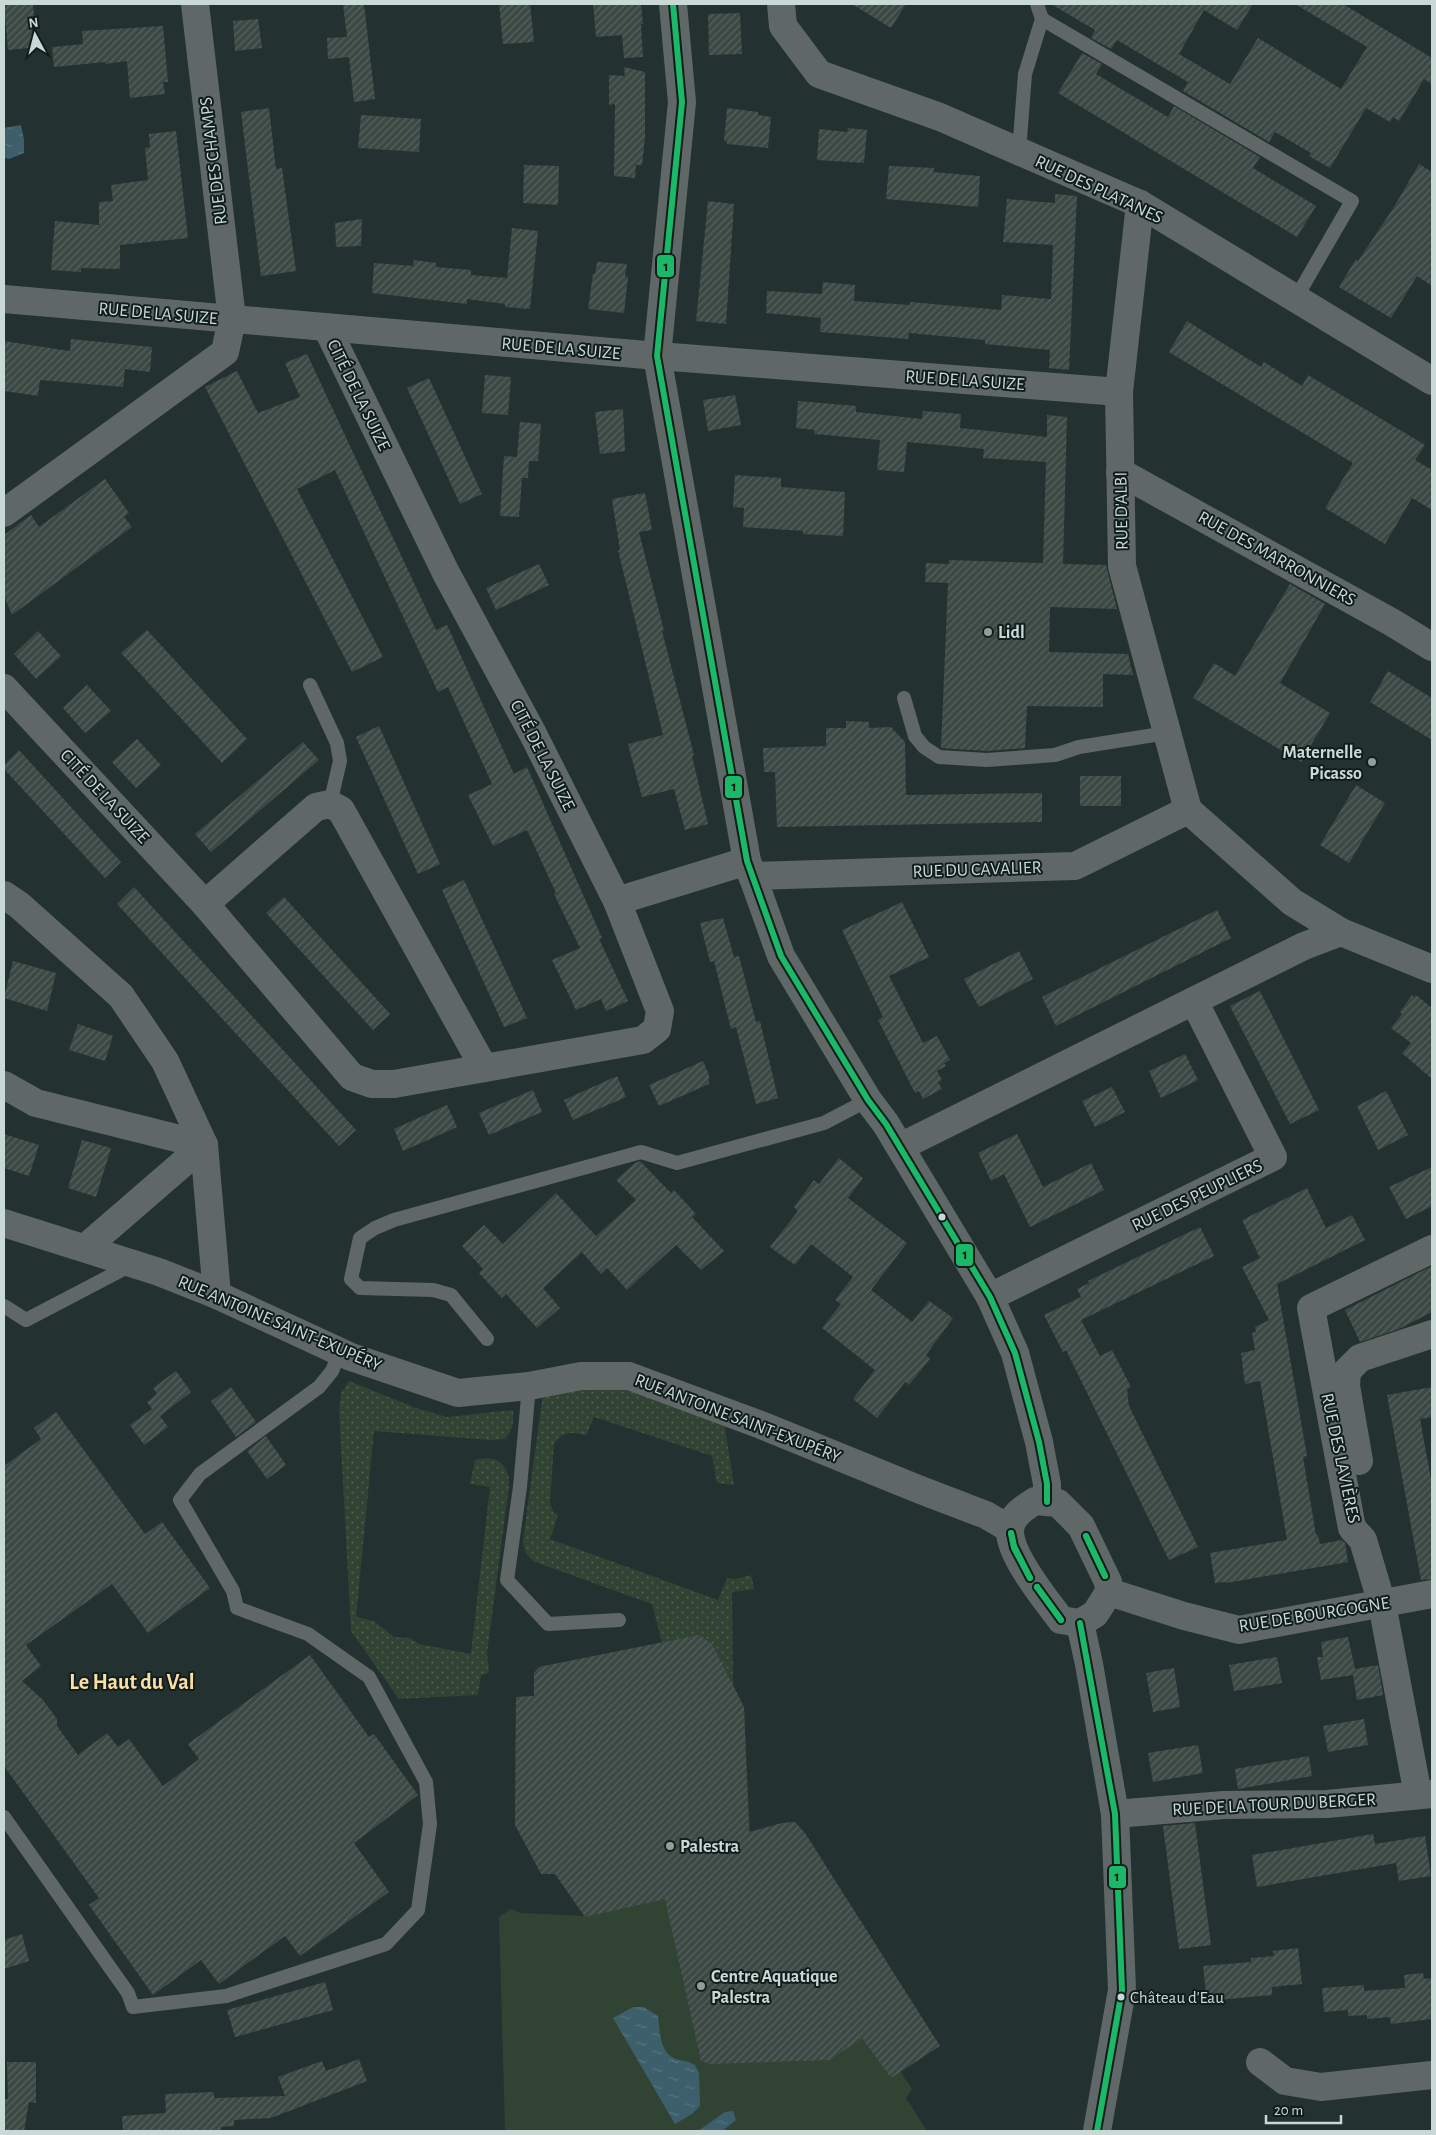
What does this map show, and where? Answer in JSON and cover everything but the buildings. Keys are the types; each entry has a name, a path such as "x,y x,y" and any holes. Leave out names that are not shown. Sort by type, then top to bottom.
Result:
{"street":[{"name":"RUE DES CHAMPS","path":"195,4 232,319"},
{"path":"673,4 682,102 657,356 750,868 781,956 868,1100 886,1124 990,1297 1016,1353 1039,1442 1047,1484 1047,1502"},
{"name":"RUE DES PLATANES","path":"781,4 783,26 819,74 940,117 1140,204 1432,381"},
{"name":"RUE D'ALBI","path":"1140,204 1119,392 1122,566 1188,810"},
{"name":"RUE DE LA SUIZE","path":"4,299 657,356 1119,392"},
{"path":"4,513 225,352 232,319"},
{"name":"CITÉ DE LA SUIZE","path":"4,688 205,904 352,1076 372,1084 394,1084 643,1040 657,1029 660,1011 617,901 533,734 446,573 327,328"},
{"name":"RUE DES MARRONNIERS","path":"1120,472 1393,623 1432,647"},
{"path":"205,904 316,807 330,804 341,810 484,1068"},
{"path":"1188,810 1292,902 1341,932 1432,969"},
{"name":"RUE DU CAVALIER","path":"617,901 750,868 1075,866 1188,810"},
{"path":"4,895 121,996 165,1061 204,1146 217,1296"},
{"path":"900,1147 1304,946 1341,932"},
{"name":"RUE DES PEUPLIERS","path":"990,1297 1273,1157 1194,1001"},
{"path":"4,1085 36,1103 204,1146"},
{"path":"85,1248 204,1146"},
{"name":"RUE ANTOINE SAINT-EXUPÉRY","path":"7,1227 85,1248 134,1264 217,1296 340,1352 458,1393 528,1386 581,1376 629,1376 761,1425 918,1490 986,1515 1010,1529"},
{"name":"RUE DES LAVIÈRES","path":"1425,1794 1382,1604 1363,1540 1352,1528 1311,1308 1432,1249"},
{"path":"1363,1540 1370,1528 1346,1386 1347,1371 1360,1358 1432,1334"},
{"path":"1035,1501 1047,1502 1058,1504 1081,1526 1108,1582 1109,1592 1095,1614 1080,1623 1061,1620 1032,1582 1014,1546 1010,1529 1018,1512 1035,1501"},
{"name":"RUE DE BOURGOGNE","path":"1109,1592 1184,1616 1239,1630 1432,1594"},
{"path":"1080,1623 1115,1814 1122,1990 1097,2131"},
{"name":"RUE DE LA TOUR DU BERGER","path":"1115,1814 1224,1805 1328,1804 1425,1794"},
{"path":"1260,2062 1285,2081 1321,2088 1432,2075"}],"lane":[{"path":"1019,152 1025,74 1042,19 1037,4"},
{"path":"1042,19 1352,201 1296,298"},
{"path":"310,685 337,743 340,761 330,804"},
{"path":"904,698 915,736 924,747 939,757 987,760 1055,755 1079,747 1167,733"},
{"path":"487,1339 451,1295 433,1290 360,1288 350,1279 360,1238 375,1228 394,1220 640,1152 677,1163 824,1123 868,1100"},
{"path":"4,1306 26,1320 134,1264"},
{"path":"4,1817 128,1993 133,2007 226,1996 386,1944 418,1910 430,1824 426,1782 368,1677 308,1634 237,1608 233,1591 180,1500 200,1474 319,1387 332,1371 340,1352"},
{"path":"528,1386 520,1487 508,1580 548,1624 619,1620"}],"green space":[{"path":"349,1381 416,1408 447,1417 513,1410 512,1426 505,1439 491,1440 374,1431 356,1617 374,1621 394,1637 410,1638 419,1644 471,1654 490,1487 470,1484 475,1460 495,1460 504,1466 507,1472 509,1486 487,1653 489,1673 481,1675 478,1695 399,1699 351,1631 339,1410 341,1393"},
{"path":"615,1386 724,1422 734,1485 717,1483 712,1456 594,1417 586,1436 577,1433 564,1434 554,1444 550,1502 553,1512 558,1515 550,1539 718,1600 727,1578 736,1579 751,1575 754,1589 732,1592 733,1685 712,1644 662,1643 652,1604 535,1562 529,1558 525,1550 523,1540 543,1394"},
{"name":"Centre Aquatique Palestra","path":"699,1635 712,1644 744,1707 750,1833 782,1823 795,1822 805,1833 821,1858 901,2072 912,2089 906,2098 927,2131 505,2131 499,1917 511,1909 521,1913 585,1916 555,1874 515,1825 516,1697 534,1696 534,1673 539,1667"}],"water":[{"path":"21,125 24,153 9,159 5,158 4,128"},
{"path":"633,2007 644,2007 658,2016 661,2040 666,2052 676,2059 695,2065 699,2073 700,2106 692,2114 675,2124 613,2018"},
{"path":"733,2111 736,2120 722,2131 698,2131 725,2112"}],"transit line":[{"name":"1","path":"673,4 682,102 657,356 747,861 781,956 868,1100 886,1124 990,1297 1015,1353 1039,1442 1047,1484 1047,1502"},
{"name":"1","path":"1011,1533 1014,1546 1030,1578"},
{"name":"1","path":"1011,1533 1014,1548 1030,1578"},
{"name":"1","path":"1086,1536 1105,1576"},
{"name":"1","path":"1086,1536 1105,1576"},
{"name":"1","path":"1037,1587 1061,1620"},
{"name":"1","path":"1037,1587 1061,1620"},
{"name":"1","path":"1080,1623 1115,1814 1122,1990 1097,2131"}],"place":[{"name":"Lidl","path":"988,632"},
{"name":"Maternelle Picasso","path":"1372,762"},
{"name":"Palestra","path":"670,1846"},
{"name":"Centre Aquatique Palestra","path":"701,1986"},
{"name":"Château d'Eau","path":"1121,1997"}],"district":[{"name":"Le Haut du Val","path":"132,1681"}]}
